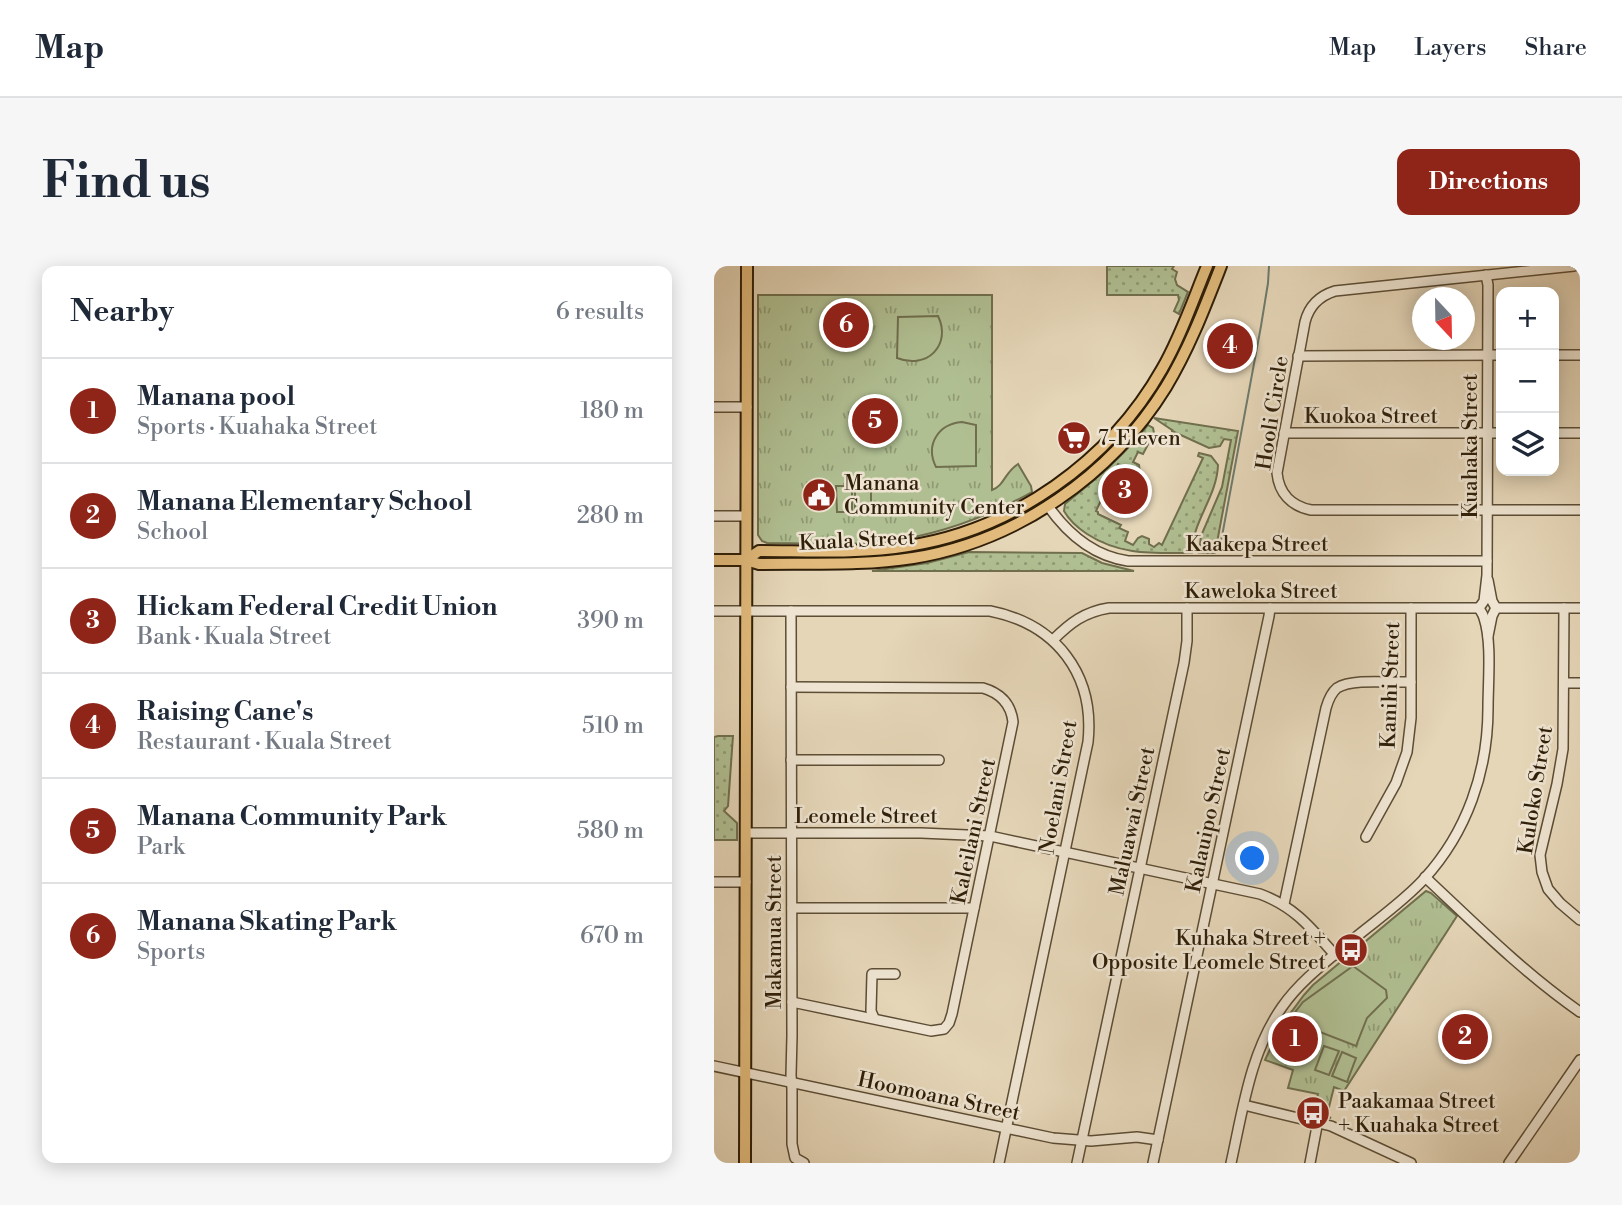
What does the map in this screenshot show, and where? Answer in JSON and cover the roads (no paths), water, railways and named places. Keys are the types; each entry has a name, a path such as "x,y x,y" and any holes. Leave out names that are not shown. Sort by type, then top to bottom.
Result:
{"main road":[{"path":"745,1163 747,266"},
{"name":"Kuala Street","path":"746,560 759,551 866,551 927,542 984,525 1041,495 1064,480 1103,446 1135,410 1171,353 1208,266"},
{"name":"Kuala Street","path":"746,560 759,564 853,563 914,558 952,549 993,534 1048,506 1101,466 1144,417 1175,371 1221,266"},
{"path":"1135,410 1144,417"},
{"path":"1041,495 1048,506"},
{"path":"714,560 746,560"}],"street":[{"name":"Hooli Circle","path":"1574,266 1330,293 1319,299 1307,314 1277,469 1278,482 1287,497 1300,508 1314,511 1580,510"},
{"name":"Kuahaka Street","path":"1231,1163 1254,1062 1273,1021 1295,991 1425,877 1458,831 1481,774 1487,733 1488,641 1486,275"},
{"path":"1298,356 1496,355"},
{"path":"1559,355 1580,355"},
{"path":"714,407 747,407"},
{"name":"Kuokoa Street","path":"1284,433 1496,433"},
{"path":"1559,433 1580,433"},
{"name":"Kaakepa Street","path":"1048,506 1065,527 1088,546 1100,554 1128,561 1487,561"},
{"path":"714,516 746,516"},
{"name":"Maluawai Street","path":"1077,1163 1184,663 1187,608"},
{"name":"Kalauipo Street","path":"1153,1163 1270,608"},
{"name":"Kanihi Street","path":"1366,838 1404,765 1410,728 1411,608"},
{"name":"Kuloko Street","path":"1564,608 1563,749 1540,850 1540,863 1548,889 1580,920"},
{"name":"Kaweloka Street","path":"1053,640 1075,620 1099,610 1580,608"},
{"name":"Noelani Street","path":"714,611 990,611 1027,623 1053,640 1072,663 1088,703 1090,719 1086,755 999,1163"},
{"name":"Makamua Street","path":"791,611 791,1082 793,1151 795,1158 804,1163"},
{"path":"1284,904 1330,696 1336,689 1347,685 1411,682"},
{"path":"1564,683 1580,683"},
{"name":"Kaleilani Street","path":"791,687 974,687 998,694 1007,705 1013,722 949,1023 944,1029 931,1031 792,1002"},
{"path":"791,760 939,760"},
{"name":"Leomele Street","path":"746,833 921,833 990,836 1260,894 1284,904 1304,920 1335,955"},
{"path":"1425,877 1526,970 1580,1012"},
{"path":"714,882 746,882"},
{"path":"792,908 974,908"},
{"path":"874,1018 871,1011 872,974 895,974"},
{"path":"1510,1163 1580,1060"},
{"name":"Hoomoana Street","path":"714,1066 1053,1138 1082,1141 1137,1137 1158,1140"},
{"path":"1244,1105 1318,1121 1345,1131 1391,1159 1411,1163"},
{"path":"1310,1163 1318,1121"}],"water":[{"path":"1286,1030 1308,1038 1304,1048 1283,1039"}],"waterway":[{"path":"1220,547 1261,326 1269,266"}],"place":[{"name":"Manana Skating Park","path":"846,325"},
{"name":"Raising Cane's","path":"1230,346"},
{"name":"Manana Community Park","path":"875,421"},
{"name":"7-Eleven","path":"1074,438"},
{"name":"Hickam Federal Credit Union","path":"1125,491"},
{"name":"Manana Community Center","path":"819,495"},
{"name":"Kuhaka Street + Opposite Leomele Street","path":"1351,950"},
{"name":"Manana Elementary School","path":"1465,1037"},
{"name":"Manana pool","path":"1295,1039"},
{"name":"Paakamaa Street + Kuahaka Street","path":"1313,1113"}]}
